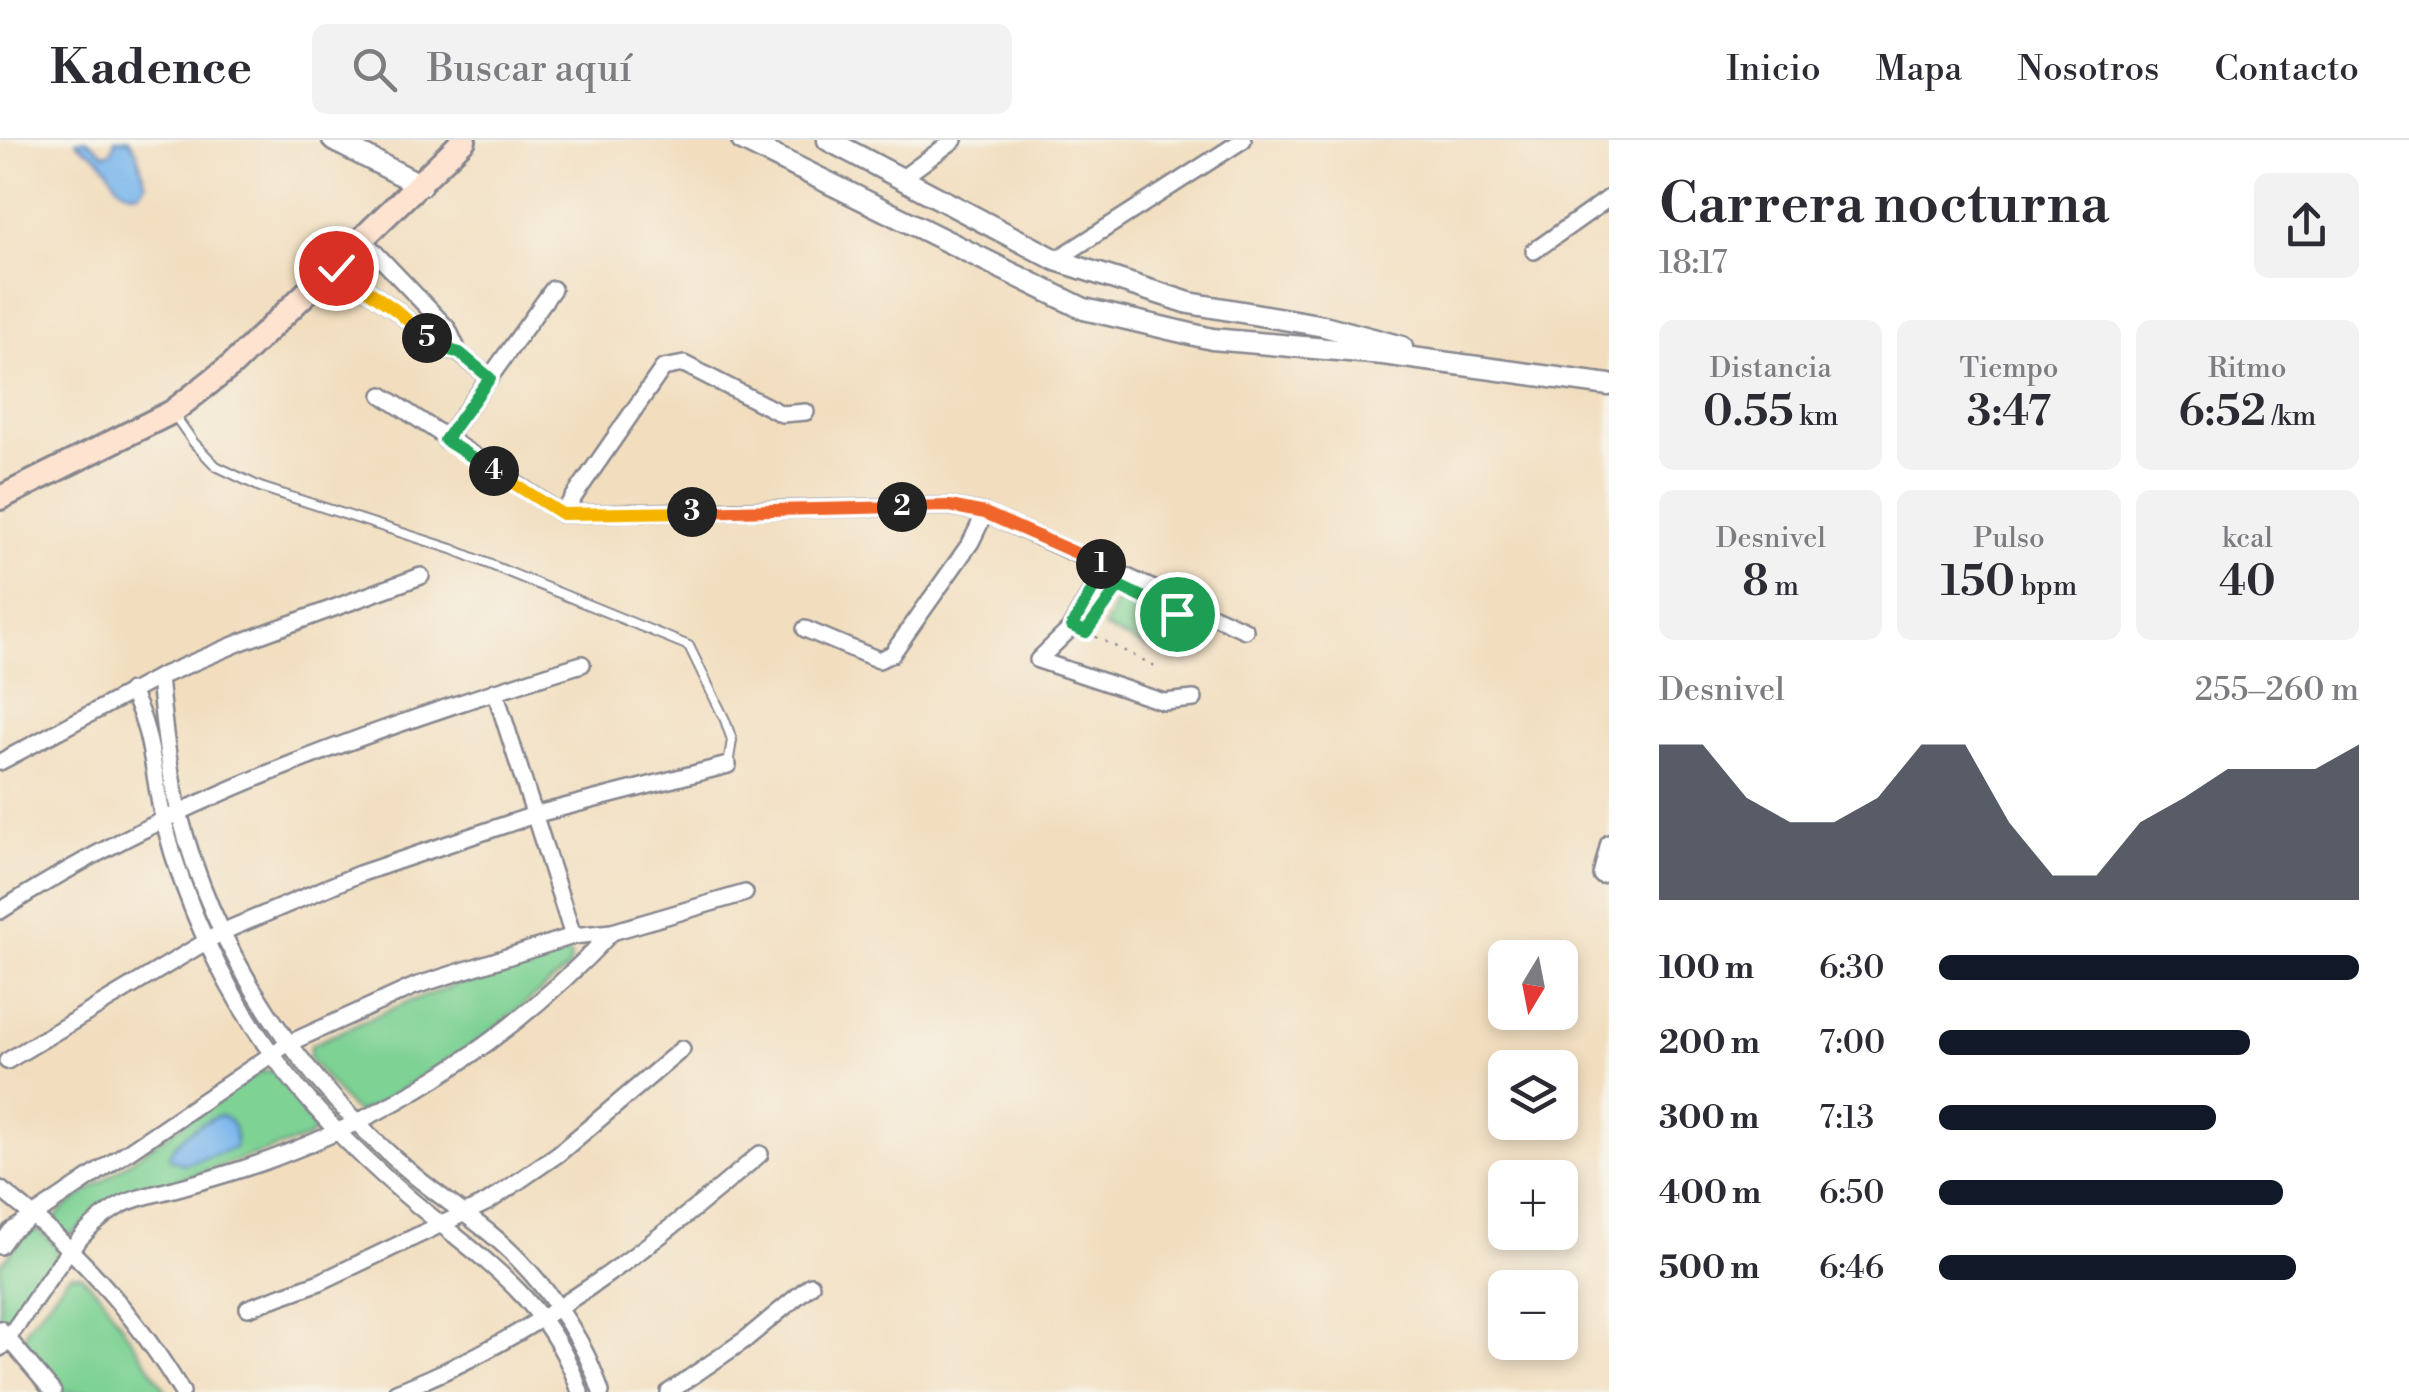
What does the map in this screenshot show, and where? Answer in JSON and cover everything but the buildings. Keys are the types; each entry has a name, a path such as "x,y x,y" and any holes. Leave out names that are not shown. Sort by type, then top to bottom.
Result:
{"main road":[{"path":"0,498 172,412 232,365 464,140"}],"street":[{"path":"334,140 421,185"},
{"path":"742,140 1084,309 1212,339 1472,365 1609,385"},
{"path":"828,140 1056,260 1189,303 1324,326 1472,365"},
{"path":"902,178 954,140"},
{"path":"1056,260 1243,140"},
{"path":"1534,250 1609,198"},
{"path":"364,240 448,329 460,353"},
{"path":"336,268 436,346 460,353 490,378"},
{"path":"376,296 397,275"},
{"path":"445,440 554,289"},
{"path":"562,514 663,368 684,364 782,414 806,412"},
{"path":"382,394 445,440 562,514 950,506 985,513 1246,630"},
{"path":"805,629 879,660 892,654 971,542 985,513"},
{"path":"1106,566 1069,630 1038,660 1164,702 1194,699"},
{"path":"0,762 159,676 275,628 421,576"},
{"path":"0,911 179,813 330,746 582,664"},
{"path":"159,676 179,813 198,876 222,932 287,1044 358,1123 414,1176 516,1256 559,1308 591,1361 601,1392"},
{"path":"130,691 141,709 164,821 182,882 206,941 271,1053 338,1132 401,1191 502,1271 541,1318 572,1370 580,1392"},
{"path":"495,691 537,814 572,936"},
{"path":"7,1061 222,932 359,874 537,814 728,765"},
{"path":"1600,874 1609,843"},
{"path":"0,1246 11,1231 287,1044 415,986 572,936 612,932 745,893"},
{"path":"53,1392 3,1338 72,1250 117,1208 280,1156 358,1123 416,1091 490,1043 565,982 612,932"},
{"path":"248,1308 320,1282 488,1202 558,1154 682,1049"},
{"path":"396,1392 559,1308 690,1214 760,1154"},
{"path":"0,1189 72,1250 115,1297 182,1392"},
{"path":"669,1392 746,1340 810,1286"}],"lane":[{"path":"172,412 216,466 260,486 452,550 690,646 726,720 732,740 728,765"}],"path":[{"path":"1078,643 1119,586"},
{"path":"1086,632 1157,667"}],"green space":[{"path":"1118,597 1171,621 1157,652 1104,628"},
{"path":"555,950 571,957 569,968 479,1041 373,1107 358,1113 309,1058 311,1045 405,1003"},
{"path":"263,1071 278,1071 311,1117 315,1130 308,1138 118,1199 71,1235 59,1229 56,1216 62,1210 244,1080"},
{"path":"36,1230 58,1249 56,1258 32,1301 5,1320 0,1316 0,1265 28,1233"},
{"path":"70,1274 81,1275 101,1295 167,1392 61,1392 23,1340 27,1328"}],"water":[{"path":"76,140 87,140 105,154 112,151 115,140 129,140 146,184 140,192 124,190 102,162"},
{"path":"219,1116 229,1120 234,1128 235,1148 184,1164 169,1158 181,1139"}],"route":[{"path":"336,268 397,311 436,346 460,353 490,378 445,440 562,514 950,506 985,513 1106,566 1072,626 1086,632 1119,586 1177,614"}]}
